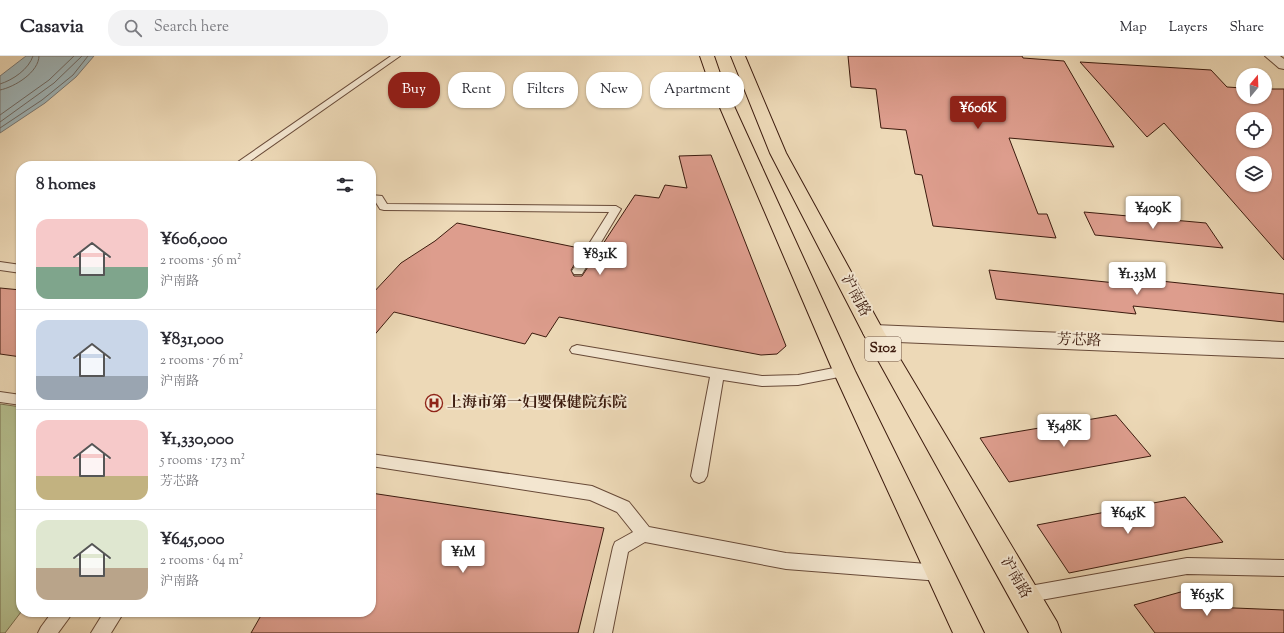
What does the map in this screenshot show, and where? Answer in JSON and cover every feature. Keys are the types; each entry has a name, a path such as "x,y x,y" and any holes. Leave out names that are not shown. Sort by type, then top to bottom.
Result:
{"main road":[{"path":"707,56 716,82 844,371 969,633"},
{"name":"沪南路","path":"738,56 778,153 874,332 1046,633"}],"street":[{"path":"1272,56 1284,65"},
{"name":"芳芯路","path":"874,332 1284,350"}],"lane":[{"path":"244,161 396,56"},
{"path":"376,198 378,198 384,207 616,209 578,271"},
{"path":"0,266 16,268"},
{"path":"577,350 762,381 798,380 844,371"},
{"path":"699,476 717,374"},
{"path":"0,397 16,399"},
{"path":"376,461 592,493 624,507 644,534"},
{"path":"603,633 621,547 644,534 786,561 940,573"},
{"path":"1024,595 1187,566 1284,568"},
{"path":"47,633 59,617"},
{"path":"100,633 111,617"}],"green space":[{"path":"0,404 16,406 17,617 5,633 0,633"}],"water":[{"path":"26,56 94,56 76,77 45,103 0,133 0,76"}],"building":[{"path":"848,56 1022,56 1023,58 1064,61 1114,147 1009,138 1038,214 1047,214 1056,238 933,226 922,175 915,174 906,130 881,128 876,89 851,87"},
{"path":"1080,62 1211,70 1227,87 1236,88 1236,104 1272,104 1272,89 1284,89 1284,260 1164,123 1147,137"},
{"path":"711,155 786,346 777,354 761,355 559,317 546,337 532,333 525,344 394,312 376,333 376,290 401,263 435,241 457,223 584,249 571,270 574,276 582,276 635,195 659,198 665,185 687,188 679,156"},
{"path":"1084,212 1206,223 1223,248 1095,235"},
{"path":"989,270 1155,287 1151,280 1284,294 1284,322 1133,306 1136,314 996,299"},
{"path":"0,288 16,290 16,356 0,354"},
{"path":"1116,415 1151,456 1009,482 980,438"},
{"path":"376,494 604,528 578,633 251,633 260,617 376,617"},
{"path":"1185,497 1223,542 1069,573 1037,525"},
{"path":"1195,588 1210,607 1284,610 1284,633 1155,633 1134,605"}],"place":[{"name":"上海市第一妇婴保健院东院","path":"434,403"}]}
